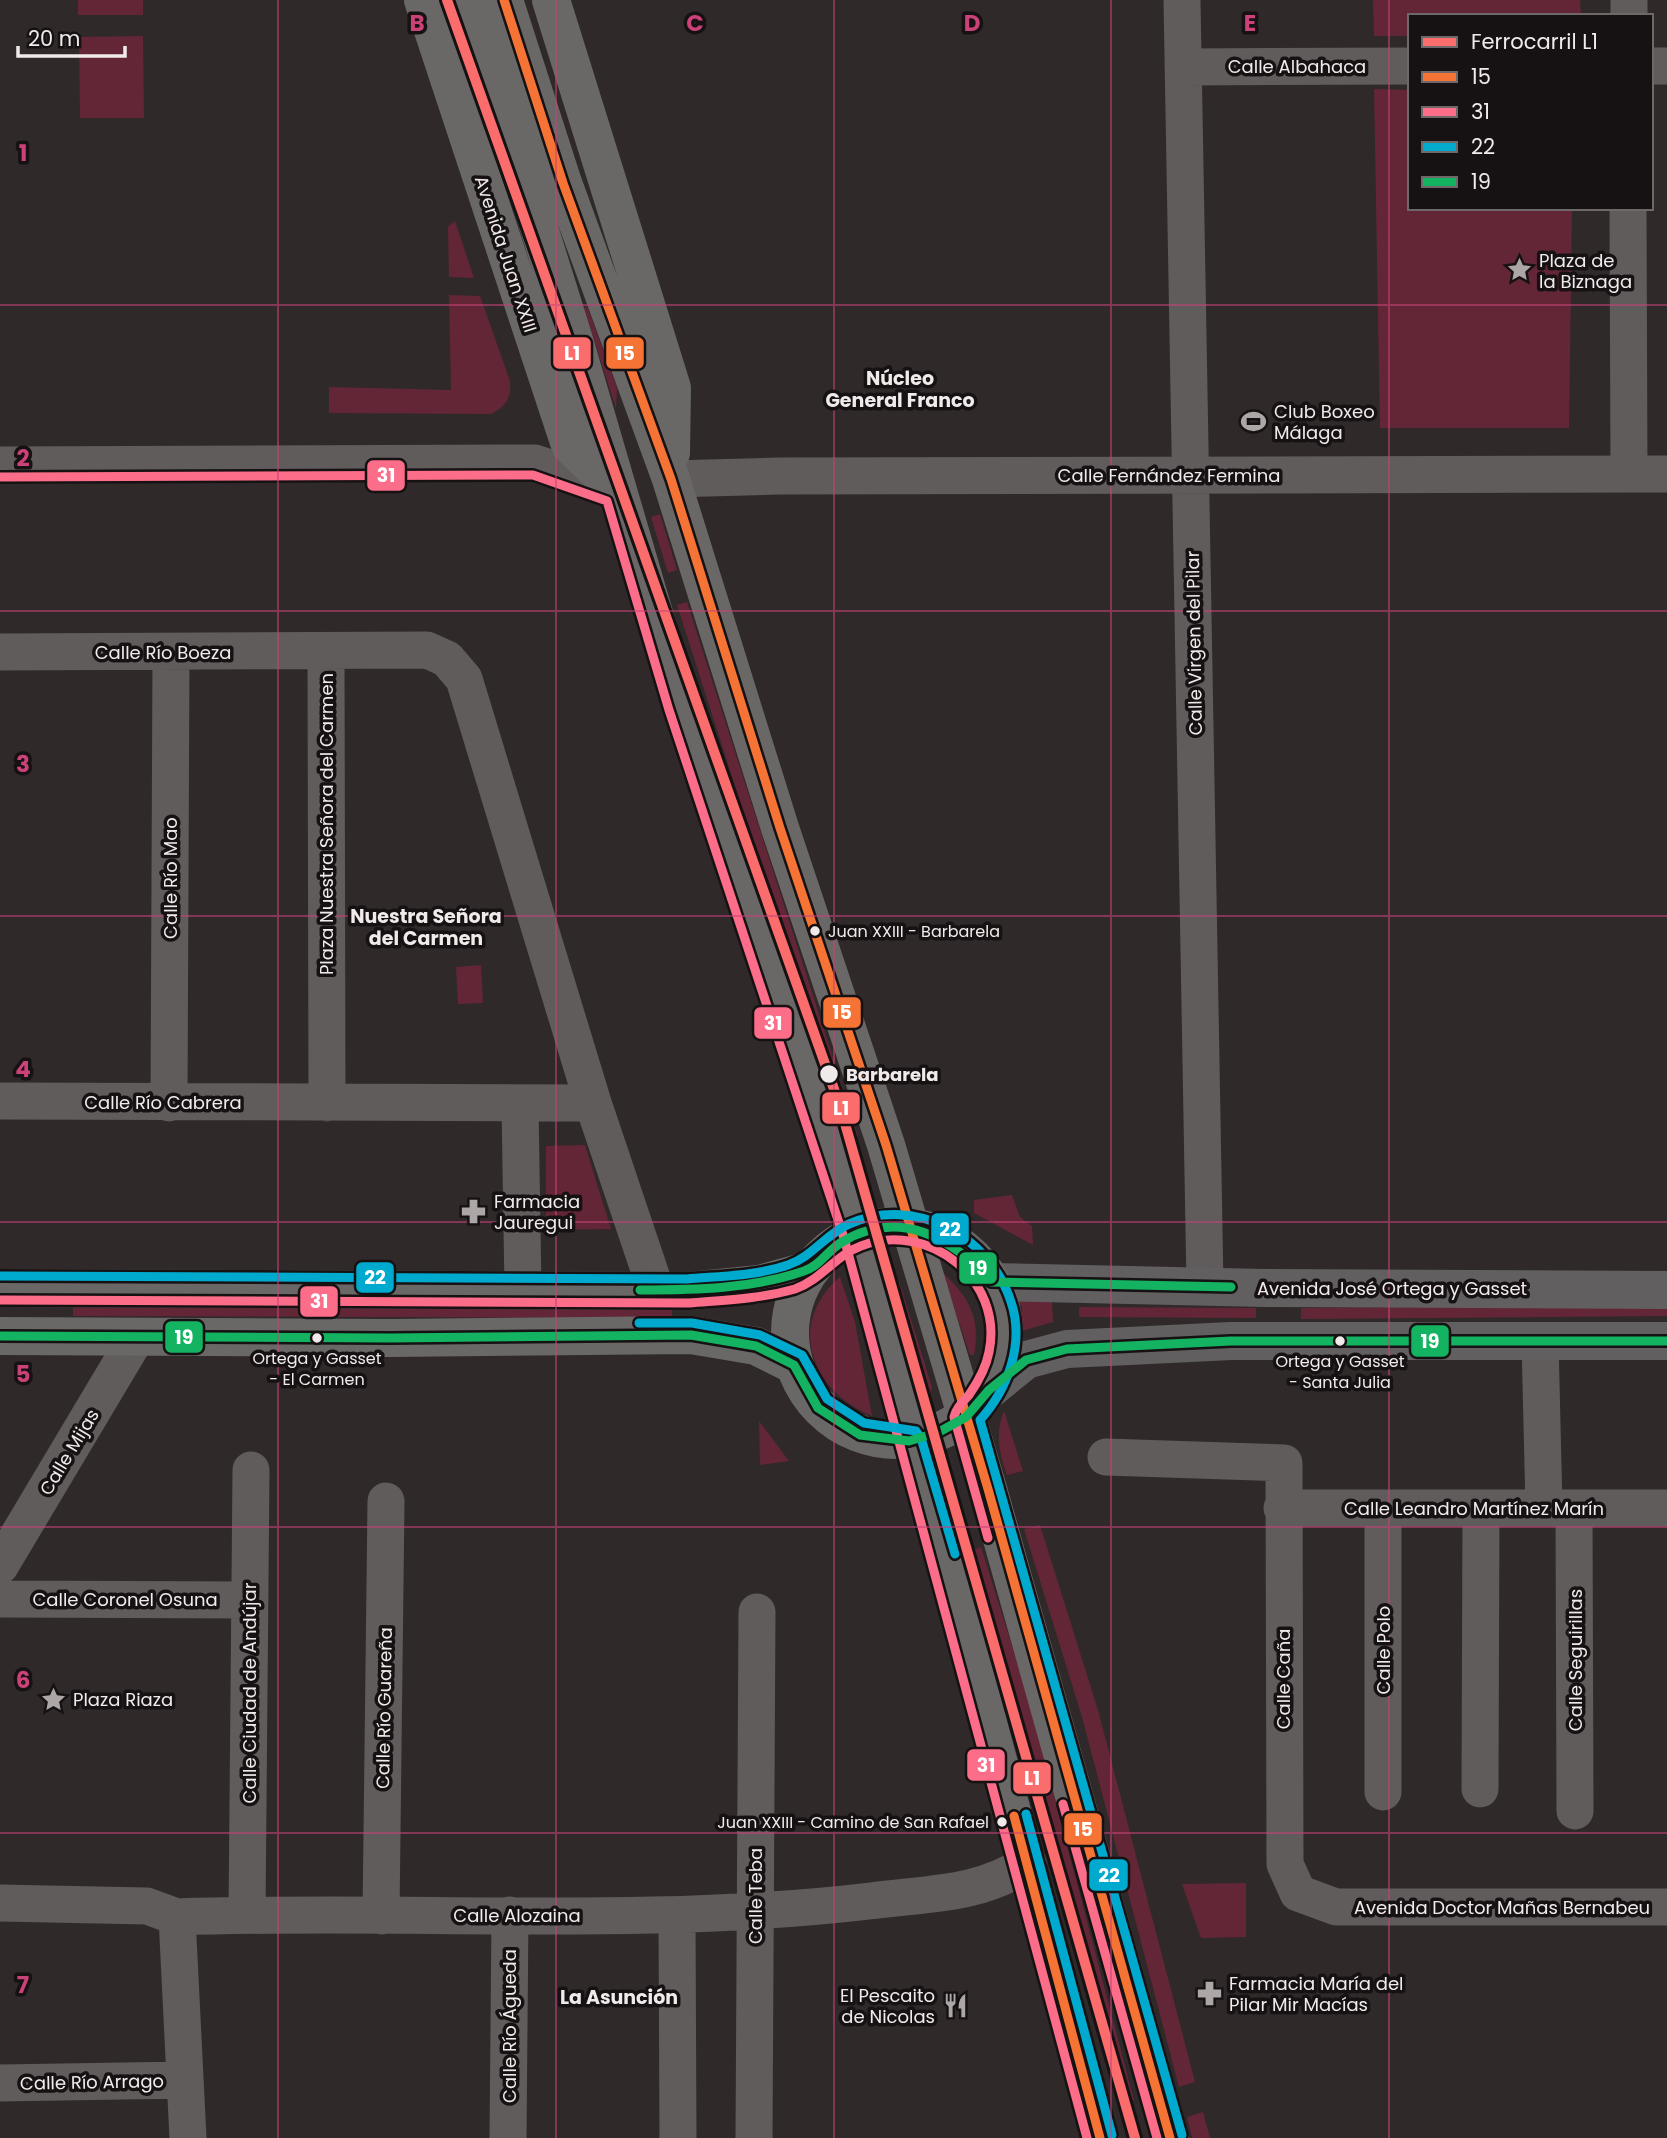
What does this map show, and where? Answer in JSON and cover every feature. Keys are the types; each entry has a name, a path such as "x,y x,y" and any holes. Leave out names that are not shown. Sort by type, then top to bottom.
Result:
{"main road":[{"name":"Avenida Juan XXIII","path":"423,0 570,444 617,491"},
{"name":"Avenida Juan XXIII","path":"468,0 574,340 681,706 856,1234 909,1441 1028,1863 1095,2133"},
{"path":"504,0 563,183 671,480 910,1227 977,1403 1170,2138"},
{"path":"551,0 671,388 671,480"},
{"path":"617,491 671,480"},
{"path":"977,1403 1000,1364 1004,1337 1001,1308 991,1282 970,1256 942,1237 910,1227 883,1228 856,1234 831,1249 810,1270 797,1291 790,1316 789,1340 794,1365 818,1408 860,1435 909,1441 939,1432 977,1403 1026,1360 1067,1349 1231,1341 1667,1341"},
{"path":"0,1288 688,1291 759,1284 810,1270"},
{"name":"Avenida José Ortega y Gasset","path":"991,1282 1667,1290"},
{"path":"0,1336 136,1338 691,1335 756,1346 794,1365"}],"street":[{"name":"Calle Virgen del Pilar","path":"1182,0 1205,1286"},
{"name":"Calle Albahaca","path":"1183,67 1408,66"},
{"path":"1628,210 1629,474"},
{"path":"1,470 535,463 617,491"},
{"name":"Calle Fernández Fermina","path":"671,480 779,476 1667,474"},
{"name":"Plaza Nuestra Señora del Carmen","path":"327,1103 326,651 427,650 447,659 464,679 593,1103 656,1290"},
{"name":"Calle Río Boeza","path":"0,652 326,651"},
{"name":"Calle Río Mao","path":"169,1103 171,653"},
{"name":"Calle Río Cabrera","path":"0,1101 327,1103"},
{"path":"327,1103 593,1103"},
{"path":"520,1105 523,1290"},
{"name":"Calle Mijas","path":"0,1566 136,1338"},
{"name":"Calle Seguirillas","path":"1540,1341 1559,1508 1575,1811"},
{"name":"Calle Caña","path":"1106,1457 1284,1462 1282,1508 1285,1864 1298,1893"},
{"name":"Calle Ciudad de Andújar","path":"247,1915 251,1470"},
{"name":"Calle Río Guareña","path":"381,1916 386,1501"},
{"name":"Calle Leandro Martínez Marín","path":"1282,1508 1667,1508"},
{"name":"Calle Polo","path":"1383,1508 1383,1792"},
{"path":"1480,1790 1481,1508"},
{"name":"Calle Coronel Osuna","path":"0,1599 250,1600"},
{"name":"Calle Teba","path":"754,2138 757,1612"},
{"name":"Calle Alozaina","path":"0,1903 147,1906 177,1917 510,1914 677,1916 755,1913 972,1889 1002,1880 1028,1863"},
{"name":"Avenida Doctor Mañas Bernabeu","path":"1298,1893 1336,1907 1667,1907"},
{"name":"Calle Río Águeda","path":"508,2138 510,1914"},
{"path":"677,1916 678,2138"},
{"path":"177,1917 188,2138"},
{"name":"Calle Río Arrago","path":"0,2083 185,2080"}],"shaded area":[{"path":"78,0 143,0 143,15 78,15"},
{"path":"1373,0 1580,0 1581,14 1408,14 1408,36 1374,36"},
{"path":"143,36 144,118 80,118 79,37"},
{"path":"1374,89 1408,90 1408,210 1572,210 1569,428 1380,428"},
{"path":"455,221 474,278 449,277 448,227"},
{"path":"449,295 480,296 510,381 509,397 501,408 491,414 329,413 329,387 451,390"},
{"path":"587,306 617,388 616,409 584,308"},
{"path":"660,514 677,570 668,573 651,517"},
{"path":"687,602 858,1136 848,1139 677,605"},
{"path":"481,965 483,1003 458,1004 456,967"},
{"path":"585,1145 611,1229 546,1230 546,1146"},
{"path":"1012,1195 1020,1217 1032,1226 1033,1245 974,1213 974,1200"},
{"path":"942,1272 959,1290 971,1309 976,1330 974,1355 970,1355"},
{"path":"840,1277 855,1322 872,1416 851,1405 834,1391 821,1374 813,1355 810,1335 813,1315 823,1295"},
{"path":"899,1281 932,1387 928,1401 895,1296"},
{"path":"1014,1295 1052,1301 1053,1322 1022,1331 1022,1307"},
{"path":"73,1305 672,1307 672,1318 73,1316"},
{"path":"1667,1306 1667,1316 1301,1319 1301,1308"},
{"path":"1079,1307 1256,1308 1256,1318 1079,1317"},
{"path":"1004,1411 1023,1471 1007,1475 999,1443"},
{"path":"759,1421 789,1461 760,1465"},
{"path":"1040,1525 1098,1710 1195,2082 1179,2087 1082,1717 1024,1529"},
{"path":"981,1547 1028,1697 1134,2100 1118,2105 973,1550"},
{"path":"1246,1883 1246,1937 1201,1938 1182,1884"},
{"path":"1203,2112 1210,2138 1192,2138 1187,2117"}],"rail line":[{"name":"L1","path":"447,0 840,1106 1135,2138"}],"transit line":[{"name":"15","path":"504,0 563,183 671,479 780,828 886,1145 988,1489 1170,2138"},
{"name":"31","path":"0,477 533,475 607,501 669,710 844,1238 1087,2138"},
{"name":"22","path":"0,1276 687,1279 776,1269 804,1257 849,1224 874,1216 900,1215 947,1227 968,1241 986,1258 1001,1279 1015,1318 1015,1349 1006,1380 980,1420 1182,2135"},
{"name":"19","path":"640,1290 723,1287 784,1277 810,1269 842,1242 863,1232 884,1228 923,1232 942,1241 976,1266 991,1282 1231,1287"},
{"name":"31","path":"0,1300 689,1303 755,1297 795,1289 813,1280 844,1255 861,1246 887,1240 912,1241 935,1249 956,1262 973,1280 985,1301 991,1326 988,1358 978,1380 954,1417 988,1538"},
{"name":"22","path":"639,1323 692,1323 760,1335 802,1355 827,1399 864,1423 916,1431 921,1438 955,1554"},
{"name":"19","path":"0,1336 390,1338 691,1335 756,1346 794,1365 818,1408 860,1435 909,1441 939,1432 966,1417 989,1390 1026,1360 1067,1349 1231,1341 1667,1341"},
{"name":"31","path":"1063,1804 1157,2138"},
{"name":"22","path":"1026,1814 1112,2135"},
{"name":"15","path":"1014,1816 1100,2138"}],"place":[{"name":"Plaza de la Biznaga","path":"1519,270"},
{"name":"Club Boxeo Málaga","path":"1254,421"},
{"name":"Juan XXIII - Barbarela","path":"815,931"},
{"name":"Barbarela","path":"829,1074"},
{"name":"Farmacia Jauregui","path":"474,1211"},
{"name":"Ortega y Gasset - El Carmen","path":"317,1338"},
{"name":"Ortega y Gasset - Santa Julia","path":"1340,1341"},
{"name":"Plaza Riaza","path":"53,1699"},
{"name":"Juan XXIII - Camino de San Rafael","path":"1002,1822"},
{"name":"Farmacia María del Pilar Mir Macías","path":"1209,1993"},
{"name":"El Pescaito de Nicolas","path":"955,2005"}],"district":[{"name":"Núcleo General Franco","path":"900,389"},
{"name":"Nuestra Señora del Carmen","path":"426,927"},
{"name":"La Asunción","path":"619,1997"}]}
